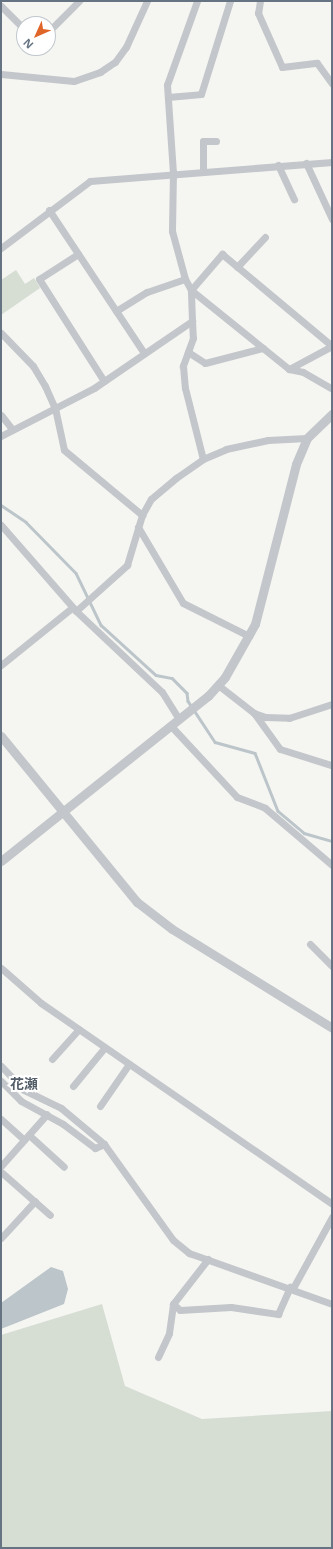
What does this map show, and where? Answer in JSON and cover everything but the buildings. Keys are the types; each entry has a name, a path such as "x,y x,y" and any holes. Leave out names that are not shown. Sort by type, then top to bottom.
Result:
{"street":[{"path":"56,24 79,1"},
{"path":"1,74 74,81 100,72 115,62 126,47 147,1"},
{"path":"197,1 172,67 168,97 173,172 172,231 185,279 191,290 289,369 303,372 332,389"},
{"path":"168,97 201,94 230,1"},
{"path":"260,1 258,13 282,67 317,63 332,84"},
{"path":"1,6 16,21"},
{"path":"203,170 202,141 216,141"},
{"path":"1,248 49,210 90,181 173,172 332,162"},
{"path":"306,163 332,219"},
{"path":"278,165 294,200"},
{"path":"49,210 144,353"},
{"path":"237,266 265,237"},
{"path":"78,254 39,279 104,381"},
{"path":"203,459 185,388 183,366 193,338 191,290 222,254 332,346 289,369"},
{"path":"116,311 147,292 185,279"},
{"path":"1,436 104,381 192,321"},
{"path":"1,333 33,366 55,408 64,450 142,515"},
{"path":"188,352 205,363 264,348"},
{"path":"1,861 192,709 218,685 249,636 268,579 296,464 307,438 332,414"},
{"path":"1,415 12,429"},
{"path":"1,665 74,609 127,565 142,515 160,490 203,459 247,443 307,438"},
{"path":"1,525 74,609 162,692 179,719"},
{"path":"138,528 183,603 249,636"},
{"path":"218,685 254,713 280,749 331,765"},
{"path":"254,713 289,718 302,711 331,706"},
{"path":"171,726 236,797 265,808 332,865"},
{"path":"1,736 116,879 155,917 332,1028"},
{"path":"310,944 332,966"},
{"path":"1,968 79,1029 332,1204"},
{"path":"52,1059 79,1029"},
{"path":"73,1086 105,1047"},
{"path":"100,1106 129,1064"},
{"path":"1,1066 24,1090 61,1108 104,1144 173,1240 189,1253 208,1258 332,1304"},
{"path":"1,1081 21,1102 47,1114 94,1148 104,1144"},
{"path":"1,1166 47,1114"},
{"path":"1,1119 64,1167"},
{"path":"1,1172 50,1215"},
{"path":"1,1238 35,1201"},
{"path":"173,1304 180,1310 237,1307 278,1314 282,1311 291,1288 332,1217"},
{"path":"158,1357 169,1334 173,1304 208,1258"}],"shaded area":[{"path":"16,270 25,284 34,278 40,288 1,315 1,280"},
{"path":"51,1267 63,1271 68,1289 64,1304 1,1329 1,1303"},
{"path":"102,1304 125,1386 202,1419 332,1411 332,1548 1,1548 1,1335"}],"waterway":[{"path":"1,505 26,522 76,573 101,625 156,675 172,678 187,693 188,701 215,742 255,753 278,811 304,833 332,841"}],"district":[{"name":"花瀬","path":"24,1084"}]}
